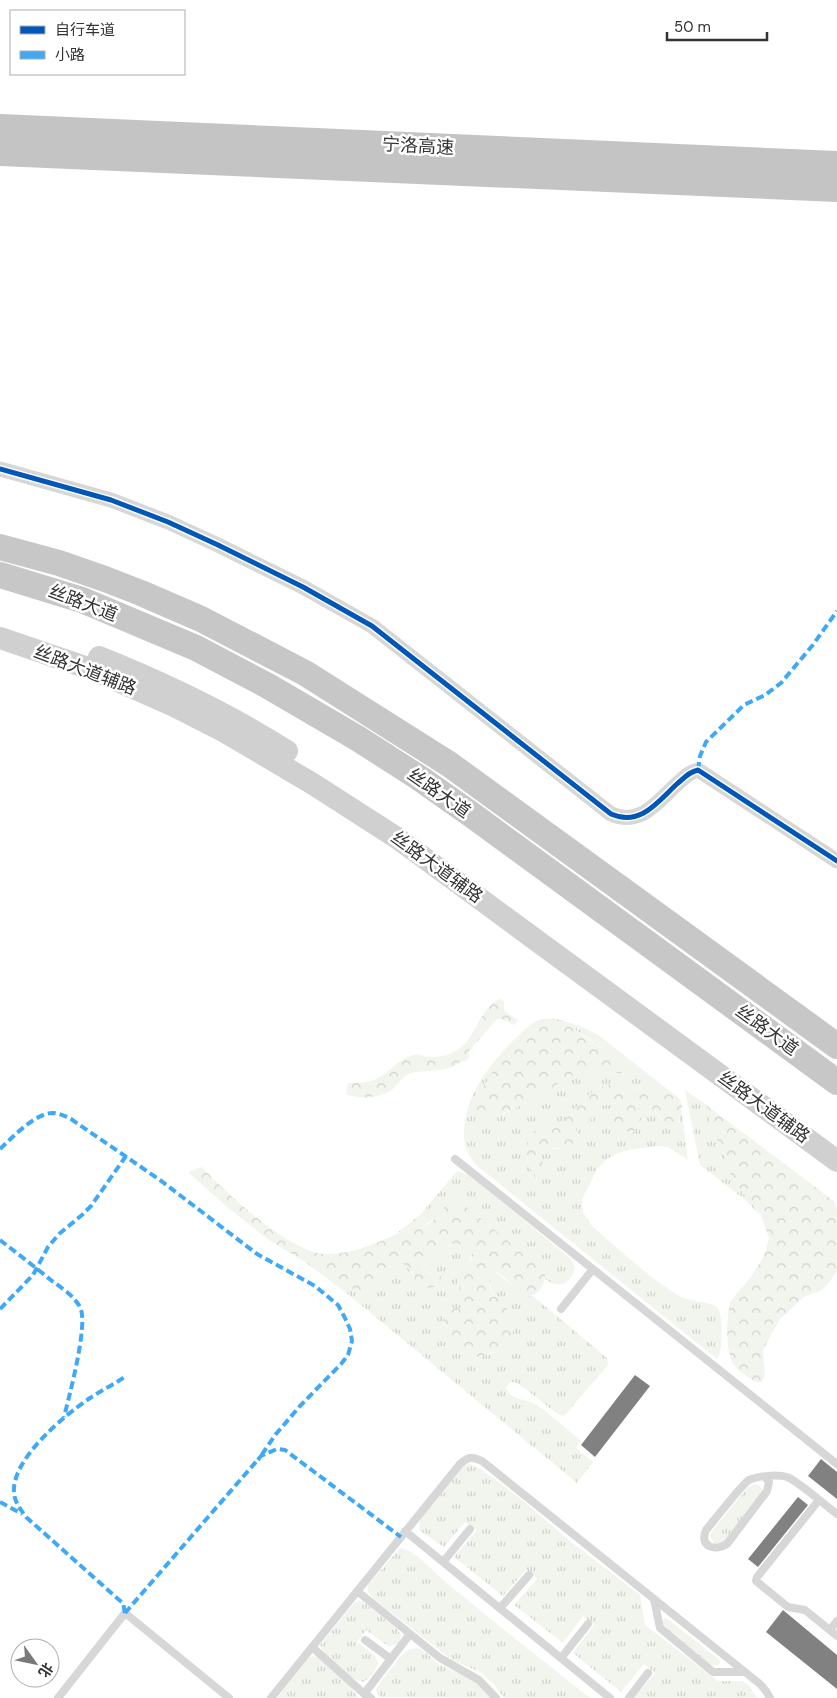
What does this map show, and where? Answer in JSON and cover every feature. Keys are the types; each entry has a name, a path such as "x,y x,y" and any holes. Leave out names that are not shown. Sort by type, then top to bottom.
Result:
{"highway":[{"name":"宁洛高速","path":"0,128 837,165"},
{"name":"宁洛高速","path":"0,152 837,188"},
{"name":"丝路大道","path":"0,547 105,578 201,619 305,673 449,764 837,1046"},
{"name":"丝路大道","path":"0,575 82,600 196,648 268,686 356,738 418,777 472,815 837,1082"}],"main road":[{"name":"丝路大道辅路","path":"0,624 95,655 133,670 197,700 265,737 404,825 837,1143"},
{"name":"丝路大道辅路","path":"0,638 88,668 174,706 225,732 343,802 397,838 837,1160"}],"street":[{"path":"0,469 111,500 168,522 218,545 350,613 372,626 611,814 627,818 645,813 689,774 698,770 837,861"}],"lane":[{"path":"455,1159 837,1464"},
{"path":"561,1310 593,1269"},
{"path":"271,1698 405,1531 467,1458 476,1458 654,1598 745,1672 766,1691 770,1698"},
{"path":"766,1478 769,1482 767,1491 727,1544 714,1549 710,1547 705,1542 704,1537 709,1526 747,1481 759,1477 774,1476 788,1478 837,1514"},
{"path":"819,1500 757,1577 756,1581 788,1607 805,1610 837,1636"},
{"path":"443,1562 470,1528"},
{"path":"405,1531 610,1698"},
{"path":"500,1608 528,1575"},
{"path":"357,1591 440,1658 480,1680 496,1698"},
{"path":"654,1598 660,1628 713,1672 745,1672"},
{"path":"58,1698 126,1613 229,1698"},
{"path":"830,1630 837,1621"},
{"path":"561,1658 588,1624"},
{"path":"312,1647 368,1696 391,1659 410,1634"},
{"path":"366,1640 391,1659"},
{"path":"629,1698 648,1673"}],"green space":[{"path":"499,999 504,1001 504,1011 518,1020 514,1025 502,1019 497,1019 469,1051 468,1054 470,1056 466,1061 444,1069 408,1074 394,1088 377,1096 357,1097 346,1094 348,1083 375,1080 409,1056 439,1057 457,1050 465,1044 488,1008"},
{"path":"553,1018 580,1026 597,1034 680,1099 681,1103 673,1095 645,1088 628,1089 617,1086 559,1125 553,1124 529,1148 527,1155 532,1170 535,1176 545,1149 564,1148 579,1137 574,1125 591,1120 602,1105 617,1103 620,1106 616,1125 622,1129 634,1132 642,1117 636,1109 654,1110 661,1119 670,1125 680,1123 679,1114 681,1108 688,1160 668,1147 658,1146 618,1153 607,1159 598,1168 582,1199 583,1212 592,1226 634,1263 668,1289 684,1298 712,1304 718,1308 722,1334 717,1359 476,1165 468,1153 465,1145 464,1130 466,1114 478,1085 486,1072 506,1047 524,1030 538,1020","holes":["557,1021 577,1031 633,1074 583,1071 503,1114 469,1112 494,1071 518,1039"]},
{"path":"544,1020 557,1021 569,1026 611,1055 634,1074 584,1071 571,1076 535,1098 502,1114 468,1112 500,1061 520,1038"},
{"path":"609,1085 628,1089 645,1088 673,1095 678,1098 682,1106 679,1114 679,1126 671,1126 654,1110 638,1108 636,1109 641,1113 642,1117 639,1125 634,1132 625,1131 619,1129 614,1121 619,1106 616,1103 603,1105 588,1121 574,1125 579,1137 574,1143 565,1148 552,1148 543,1151 541,1159 545,1166 542,1177 537,1179 531,1169 527,1154 528,1140 532,1133 545,1122 559,1124 587,1096"},
{"path":"685,1090 706,1105 713,1135 725,1154 725,1166 762,1217 744,1199 700,1165"},
{"path":"706,1105 834,1201 837,1209 837,1271 822,1290 804,1297 780,1319 763,1351 765,1376 761,1382 756,1382 748,1377 732,1363 728,1347 727,1328 729,1306 732,1299 751,1277 764,1256 769,1238 761,1214 744,1194 725,1166 725,1154 713,1135"},
{"path":"202,1167 242,1206 277,1233 294,1244 325,1254 337,1254 360,1249 415,1226 424,1227 447,1205 458,1200 546,1272 543,1284 539,1291 528,1296 519,1291 499,1273 494,1271 490,1274 489,1283 491,1290 508,1311 513,1337 503,1350 480,1357 470,1356 457,1349 447,1337 443,1324 445,1316 451,1308 465,1307 457,1282 461,1274 466,1271 465,1264 471,1260 472,1253 464,1246 452,1244 443,1247 439,1251 439,1258 425,1265 422,1269 443,1277 445,1281 442,1286 419,1289 412,1287 415,1276 404,1264 391,1267 365,1294 359,1290 349,1288 344,1291 305,1262 269,1240 227,1207 188,1172"},
{"path":"457,1171 469,1175 571,1259 575,1267 571,1278 560,1285 545,1279 545,1272 458,1200 423,1227 418,1228 415,1226 397,1233 420,1215"},
{"path":"457,1243 465,1246 472,1253 466,1271 457,1286 465,1299 465,1307 444,1327 447,1334 477,1357 498,1352 500,1300 492,1292 489,1281 490,1274 494,1271 525,1295 533,1296 607,1358 608,1365 564,1416 556,1413 519,1384 510,1382 506,1388 514,1397 539,1407 581,1441 576,1448 593,1462 577,1483 344,1291 349,1288 359,1290 365,1294 391,1267 404,1264 410,1268 411,1273 434,1287 442,1286 434,1274 422,1270 425,1265 439,1258 439,1251 444,1247"},
{"path":"469,1464 477,1467 504,1486 570,1541 640,1595 645,1625 718,1681 743,1681 750,1687 757,1698 634,1698 655,1673 644,1664 621,1692 573,1653 594,1625 583,1616 563,1643 514,1605 537,1579 526,1570 503,1596 454,1557 477,1530 465,1522 444,1547 419,1530 420,1519 460,1470"},
{"path":"754,1484 759,1485 762,1489 760,1496 722,1544 714,1543 710,1536 713,1530 747,1488"},
{"path":"400,1548 416,1555 477,1608 590,1698 504,1698 493,1683 480,1672 452,1660 374,1599 368,1592 368,1585"},
{"path":"358,1601 364,1602 398,1630 401,1636 399,1643 389,1647 366,1630 357,1642 375,1656 378,1663 374,1673 364,1682 353,1678 342,1670 323,1651 320,1645 354,1603"},
{"path":"665,1617 717,1658 720,1661 719,1665 709,1666 665,1629 663,1622"},
{"path":"418,1648 427,1653 438,1664 476,1681 491,1698 380,1697 376,1690 381,1681 403,1654 410,1649"},
{"path":"313,1656 320,1658 349,1685 359,1698 277,1698 307,1660"}],"building":[{"path":"635,1375 650,1386 595,1457 581,1445"},
{"path":"821,1459 837,1472 837,1499 808,1476"},
{"path":"798,1497 808,1505 758,1567 748,1559"},
{"path":"783,1610 837,1655 837,1689 766,1632"}],"marked path":[{"path":"698,770 700,756 706,742 744,705 765,695 781,683 812,646 837,611"},
{"path":"0,1149 24,1127 45,1114 60,1114 71,1119 160,1180 257,1254 315,1286 338,1305 350,1329 352,1341 348,1355 300,1406 276,1434 258,1460"},
{"path":"0,1309 33,1275 48,1247 59,1234 91,1206 126,1156"},
{"path":"0,1240 68,1292 80,1307 82,1315 80,1344 64,1417"},
{"path":"125,1613 123,1603 26,1517 20,1509 14,1493 15,1480 21,1466 42,1439 67,1415 126,1376"},
{"path":"125,1613 261,1456 277,1449 285,1450 401,1537"},
{"path":"0,1502 22,1514"}],"cycle path":[{"path":"0,469 111,500 168,522 303,587 372,626 611,814 622,817 640,815 656,804 687,775 698,770 837,861"}]}
